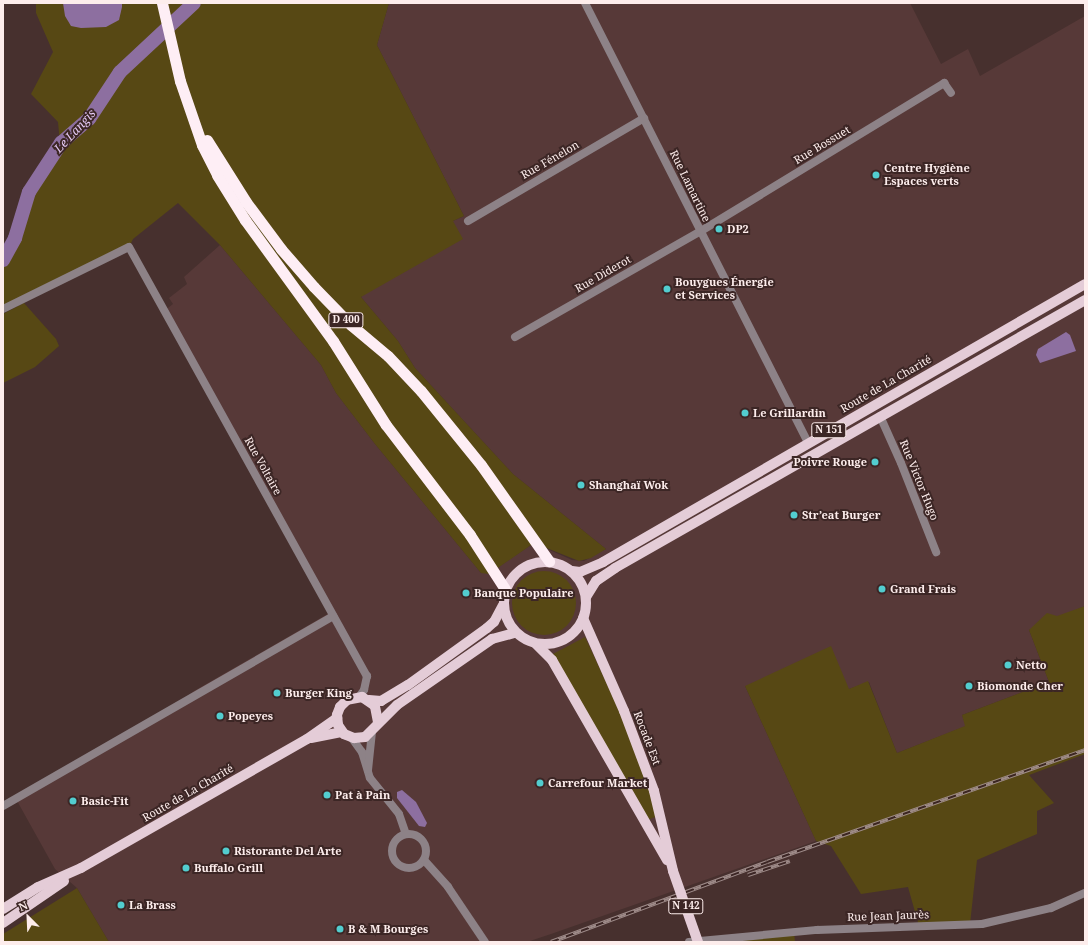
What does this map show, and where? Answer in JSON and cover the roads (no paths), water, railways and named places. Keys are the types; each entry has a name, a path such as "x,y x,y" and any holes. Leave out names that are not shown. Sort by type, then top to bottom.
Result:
{"highway":[{"name":"D 400","path":"162,5 169,38 192,115 217,175 245,220 333,341 386,425 458,517 505,589"},
{"name":"D 400","path":"192,115 246,202 281,249 314,287 351,325 388,356 421,391 481,465 549,561"}],"main road":[{"name":"Route de La Charité","path":"572,571 580,572 603,562 808,442 1085,284"},
{"name":"N 151","path":"586,597 596,581 616,568 1085,300"},
{"path":"549,561 572,571 581,583 586,597 584,618 578,628 559,642 536,644 515,633 506,620 503,605 505,589 512,577 522,568 535,562 549,561"},
{"path":"503,605 494,622 487,628 398,692 381,701 359,697 350,699 342,704 337,718 342,732 351,738 362,738 372,733 378,722 397,705 492,639 515,633"},
{"name":"Rocade Est","path":"584,618 624,711 654,791 673,871 698,942"},
{"name":"Rocade Est","path":"536,644 552,660 673,871"},
{"path":"369,700 376,708 378,722"},
{"name":"Route de La Charité","path":"3,923 81,868 307,739 337,718"},
{"name":"Route de La Charité","path":"307,739 342,732"},
{"name":"Route de La Charité","path":"3,909 38,887 81,868"}],"street":[{"name":"Rue Lamartine","path":"585,3 808,442"},
{"name":"Rue Bossuet","path":"701,231 944,84 951,93"},
{"name":"Rue Fénelon","path":"468,221 644,118"},
{"name":"Rue Diderot","path":"516,337 701,231"},
{"name":"Rue Voltaire","path":"3,309 129,247 367,676 364,690 359,697"},
{"name":"Rue Victor Hugo","path":"880,416 901,463 936,552"},
{"path":"3,806 333,616"},
{"path":"368,770 372,733"},
{"path":"351,738 359,747 370,778 399,814 406,834"},
{"path":"406,834 422,839 427,849 424,860 410,868 395,861 393,845 406,834"},
{"path":"424,860 448,887 485,942"},
{"name":"Rue Jean Jaurès","path":"689,942 817,930 982,924 1051,908 1085,893"}],"waterway":[{"name":"Le Langis","path":"3,260 15,238 29,192 61,143 89,119 120,72 194,3"}],"railway":[{"path":"551,942 767,862 1085,750"},
{"path":"748,875 790,861"}],"place":[{"name":"Centre Hygiène Espaces verts","path":"876,175"},
{"name":"DP2","path":"719,229"},
{"name":"Bouygues Énergie et Services","path":"667,289"},
{"name":"Le Grillardin","path":"745,413"},
{"name":"Poivre Rouge","path":"875,462"},
{"name":"Shanghaï Wok","path":"581,485"},
{"name":"Str’eat Burger","path":"794,515"},
{"name":"Grand Frais","path":"882,589"},
{"name":"Banque Populaire","path":"466,593"},
{"name":"Netto","path":"1008,665"},
{"name":"Biomonde Cher","path":"969,686"},
{"name":"Burger King","path":"277,693"},
{"name":"Popeyes","path":"220,716"},
{"name":"Carrefour Market","path":"540,783"},
{"name":"Pat à Pain","path":"327,795"},
{"name":"Basic-Fit","path":"73,801"},
{"name":"Ristorante Del Arte","path":"226,851"},
{"name":"Buffalo Grill","path":"186,868"},
{"name":"La Brass","path":"121,905"},
{"name":"B & M Bourges","path":"340,929"}]}
